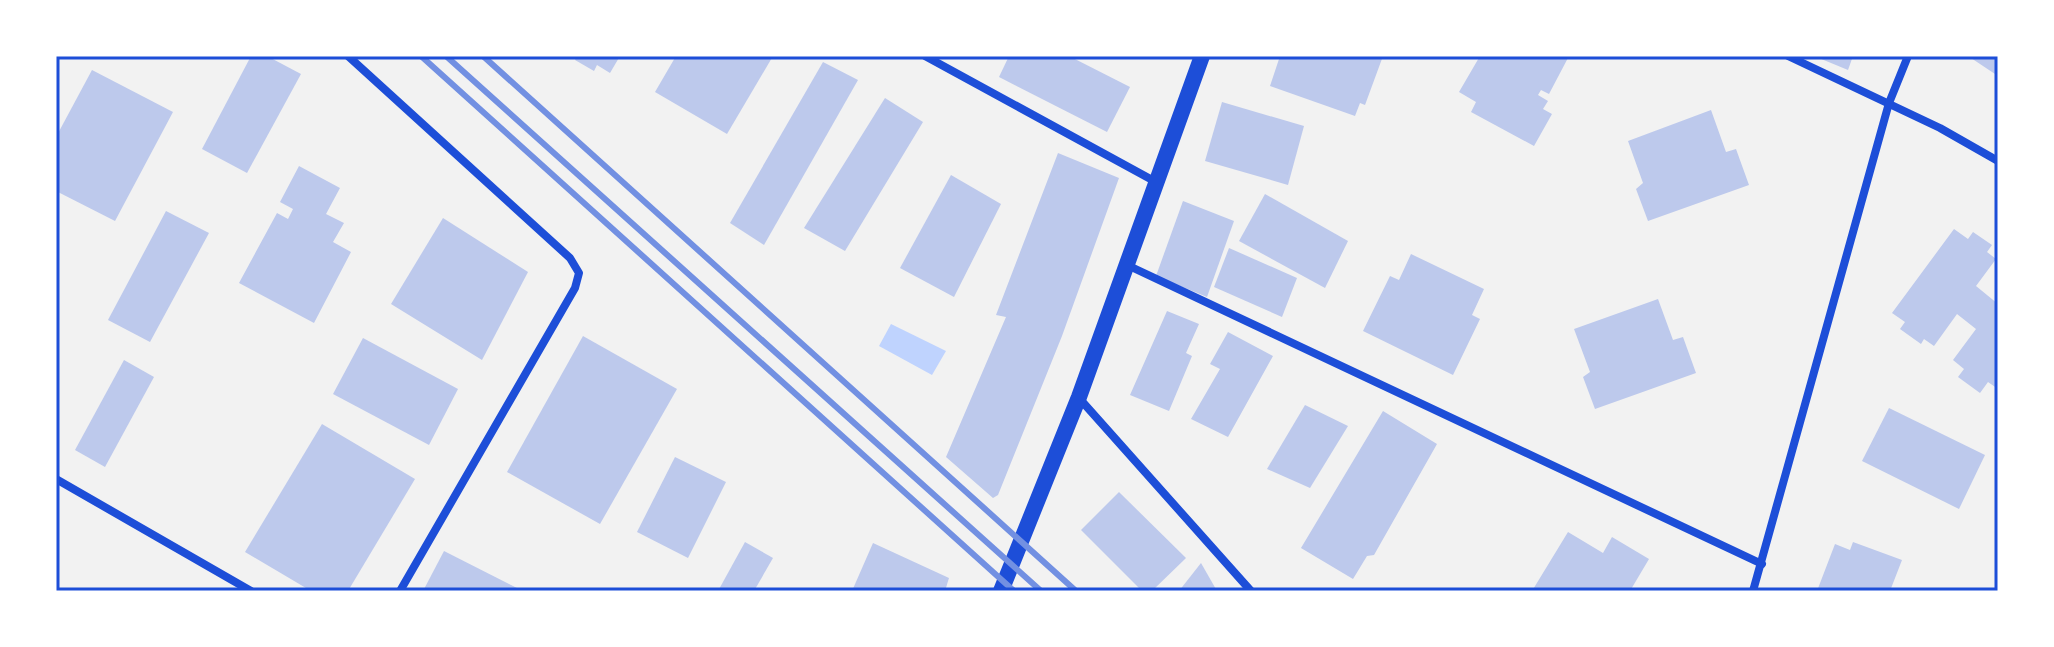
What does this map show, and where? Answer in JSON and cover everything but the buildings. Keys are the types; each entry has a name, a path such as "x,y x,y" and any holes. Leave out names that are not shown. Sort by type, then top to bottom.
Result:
{"main road":[{"path":"1001,591 1079,397 1202,56"}],"street":[{"path":"348,56 570,258 579,273 575,288 400,591"},
{"path":"925,56 1156,182"},
{"path":"1788,56 1951,133 1998,161"},
{"path":"1753,591 1889,103 1908,56"},
{"path":"1126,265 1762,564"},
{"path":"1079,397 1251,591"},
{"path":"56,479 251,591"}],"water":[{"path":"891,324 946,351 932,375 879,346"}],"railway":[{"path":"421,56 1014,591"},
{"path":"446,56 1041,591"},
{"path":"483,56 1076,591"}]}
